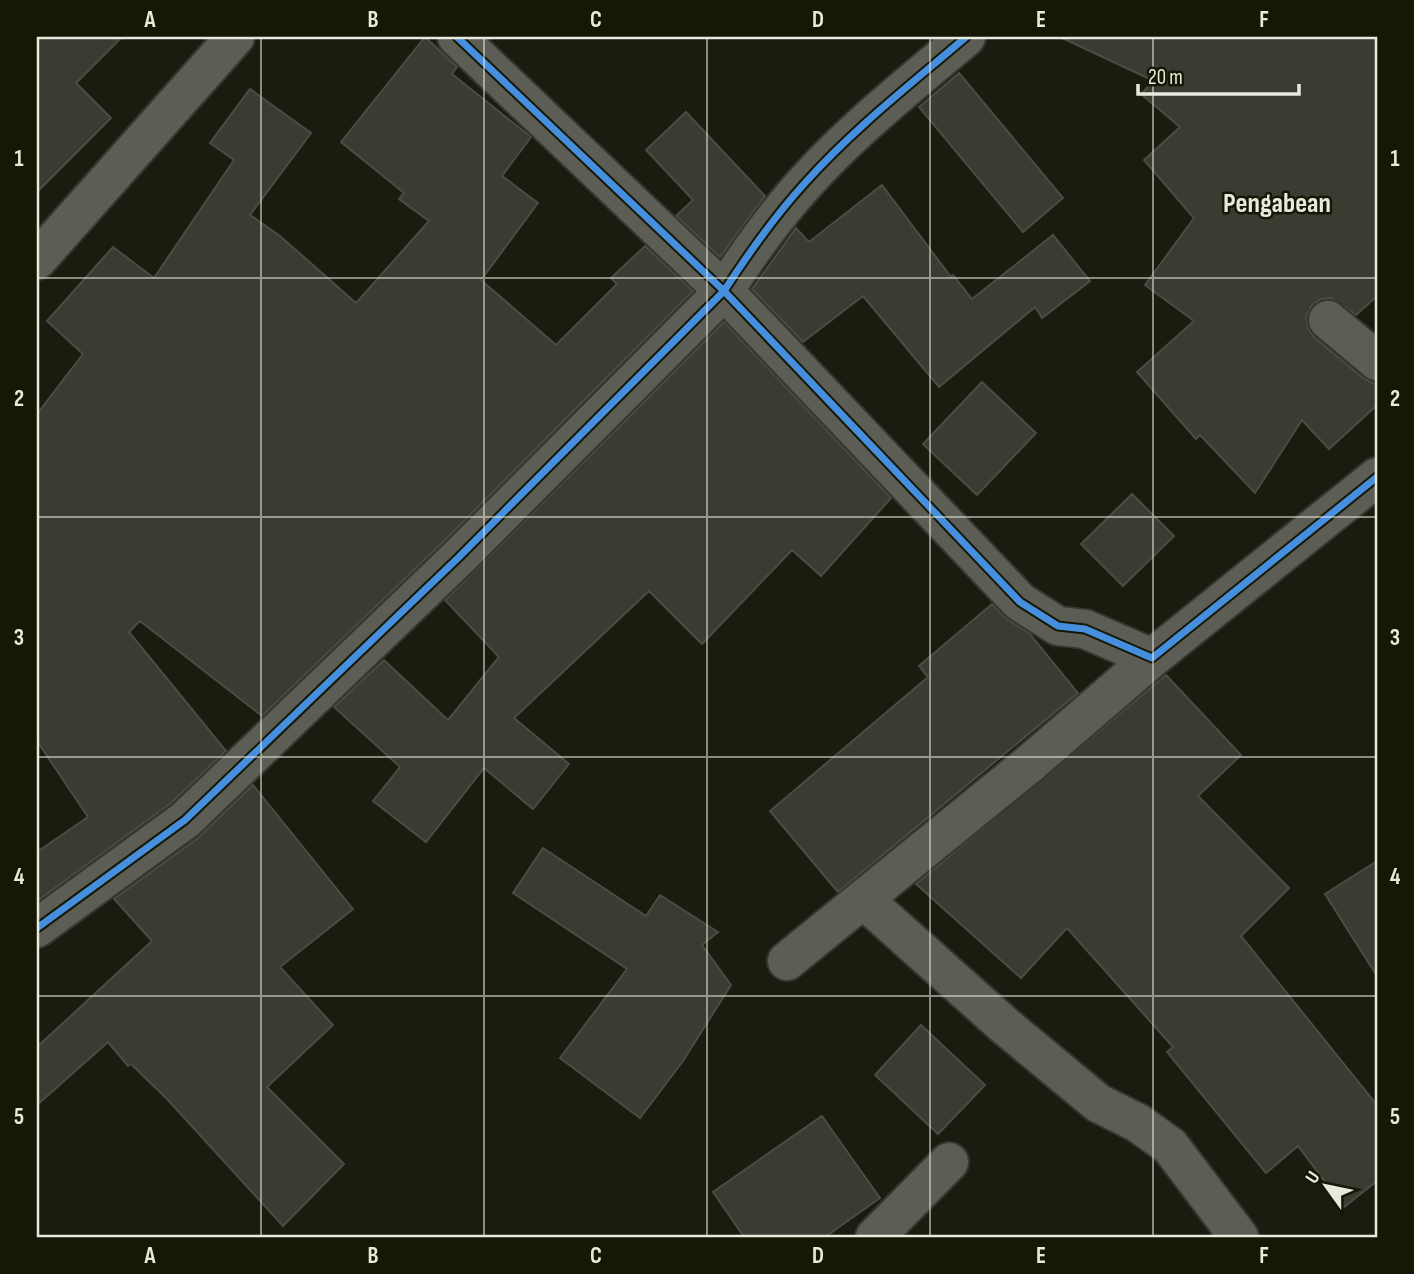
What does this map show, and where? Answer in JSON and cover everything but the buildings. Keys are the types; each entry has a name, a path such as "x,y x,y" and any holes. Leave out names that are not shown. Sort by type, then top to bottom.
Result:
{"main road":[{"path":"37,260 235,37"}],"street":[{"path":"457,37 724,291 1020,602 1058,626 1085,629 1152,658"},
{"path":"37,928 184,820 459,557 724,291 752,249 804,184 851,138 966,37"},
{"path":"1328,320 1377,361"},
{"path":"787,961 1028,765 1152,658 1377,477"},
{"path":"863,899 1004,1025 1098,1103 1138,1123 1170,1146 1239,1237"},
{"path":"875,1237 948,1162"}],"cycle path":[{"path":"457,37 724,291 1020,602 1058,626 1085,629 1152,658 1377,477"},
{"path":"37,928 185,820 459,557 724,291 772,223 822,164 882,108 966,37"}],"district":[{"name":"Pengabean","path":"1277,203"}]}
